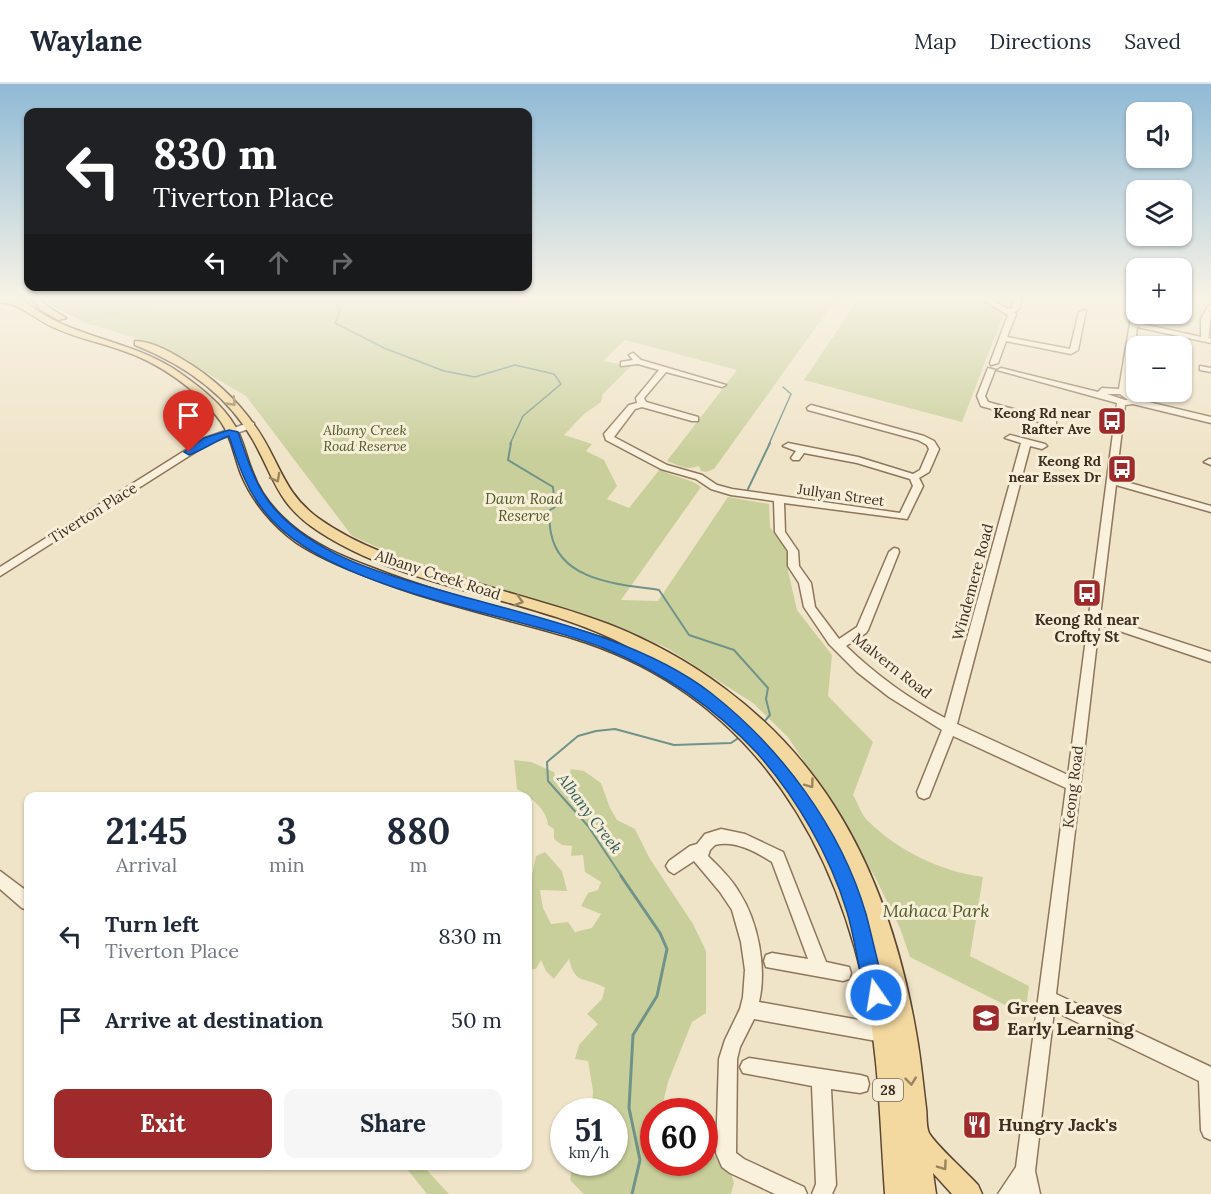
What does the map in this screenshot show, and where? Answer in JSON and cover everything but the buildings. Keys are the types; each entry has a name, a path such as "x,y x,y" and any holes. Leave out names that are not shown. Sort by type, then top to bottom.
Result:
{"main road":[{"name":"Albany Creek Road","path":"130,350 156,362 196,391 221,415 233,432 249,477 259,496 269,510 299,538 333,557 383,579 592,639 634,655 746,722"},
{"name":"Albany Creek Road","path":"154,350 218,389 232,401 251,425 265,450 271,469 288,497 315,522 336,535 392,561 618,634 690,671 717,689 767,743 853,878 873,902 894,978 904,1027 923,1194"},
{"name":"Albany Creek Road","path":"853,878 856,912 882,1033 903,1193"},
{"path":"917,1138 969,1194"}],"street":[{"path":"1001,350 997,367 981,396 984,404 1053,423"},
{"name":"Keong Road","path":"1030,1194 1025,1171 1112,481 1119,397 1125,385 1130,350"},
{"path":"624,364 636,359 724,389 733,384"},
{"path":"997,367 1211,420"},
{"path":"642,404 640,398 664,369"},
{"path":"706,417 696,423 642,404 632,407 609,434 609,438 671,470 699,477 714,487 779,500"},
{"name":"Jullyan Street","path":"779,500 903,517 918,486 914,477 924,472 934,448 931,443 921,438 809,411 800,405"},
{"name":"Tiverton Place","path":"0,572 208,440 251,425"},
{"path":"1010,438 1042,446"},
{"name":"Windemere Road","path":"924,792 949,729 1026,442"},
{"path":"788,446 798,454 858,460 914,477"},
{"path":"1112,481 1211,509"},
{"name":"Malvern Road","path":"779,500 778,525 781,535 794,554 794,567 805,583 806,598 811,609 838,645 894,692 949,729 1073,784"},
{"path":"838,645 862,630 894,552"},
{"path":"1094,618 1211,657"},
{"path":"797,1194 737,1166 729,1160 726,1153 729,1051 749,1009 753,995 752,953 737,904 700,858 703,845 712,837 742,839 778,857 820,969"},
{"path":"674,866 695,851 700,851"},
{"path":"0,879 24,899"},
{"path":"772,962 843,973"},
{"path":"1047,999 1210,1077 1211,1130"},
{"path":"749,1009 882,1033"},
{"path":"749,1067 860,1084"},
{"path":"821,1078 826,1185 822,1194"},
{"name":"Keong Road","path":"1008,1194 1025,1171"}],"green space":[{"path":"167,350 615,350 603,361 631,366 603,394 601,402 584,414 564,435 592,444 586,451 604,460 617,486 607,499 629,508 660,469 701,487 621,600 658,601 728,497 769,504 770,527 788,552 788,571 797,610 832,655 828,696 873,742 853,795 861,812 879,831 920,858 951,870 983,877 970,956 1029,986 1025,1015 910,957 900,928 875,877 829,801 788,737 753,703 667,648 621,628 397,556 352,536 246,396"},
{"path":"662,350 800,350 714,469 706,472 701,471 699,466 686,468 667,461 737,370"},
{"path":"824,350 990,350 962,422 804,380"},
{"path":"514,760 531,762 554,772 557,784 565,788 571,769 584,771 601,783 617,820 635,829 650,859 693,924 706,951 706,1013 692,1022 668,1082 664,1098 640,1098 640,1176 718,1176 718,1158 728,1163 734,1183 731,1194 584,1194 570,1180 571,1176 628,1176 628,1098 593,1098 588,1061 575,1059 579,1045 598,1024 587,1014 602,999 605,988 578,977 569,959 554,979 546,971 541,960 536,969 532,969 532,876 536,856 545,852 562,871 567,891 540,890 543,908 551,924 568,922 575,932 592,928 601,914 581,906 588,893 598,890 601,882 585,872 583,855 571,856 572,846 562,845 554,839 554,829 548,825 545,814 532,800 532,792 521,792 517,789"},
{"path":"408,1170 427,1170 449,1194 427,1194"}],"waterway":[{"name":"Albany Creek","path":"389,350 444,371 475,377 515,365 554,374 561,384 523,416 510,444"},
{"path":"769,444 791,394 783,387"},
{"name":"Albany Creek","path":"511,443 508,460 553,487 555,507 550,510 550,530 557,549 566,562 594,578 659,590 689,635 734,650 768,688 766,699 770,715 763,723"},
{"path":"748,489 770,443"},
{"name":"Albany Creek","path":"622,877 588,826 548,781 547,762 578,736 596,731 615,729 674,745 731,743 740,737"},
{"name":"Albany Creek","path":"621,876 660,933 667,949 657,996 633,1035 629,1108 640,1160 632,1194"}],"place":[{"name":"Keong Rd near Rafter Ave","path":"1112,421"},
{"name":"Keong Rd near Essex Dr","path":"1122,469"},
{"name":"Keong Rd near Crofty St","path":"1087,593"},
{"name":"Green Leaves Early Learning","path":"986,1018"},
{"name":"Hungry Jack's","path":"977,1125"}],"route":[{"path":"189,452 208,440 233,432 249,477 259,496 269,510 299,538 333,557 383,579 453,601 576,634 634,655 679,680 718,706 761,747 789,781 819,827 856,912 876,995"}],"park label":[{"name":"Albany Creek Road Reserve","path":"365,438"},
{"name":"Dawn Road Reserve","path":"524,508"},
{"name":"Mahaca Park","path":"936,911"}]}
